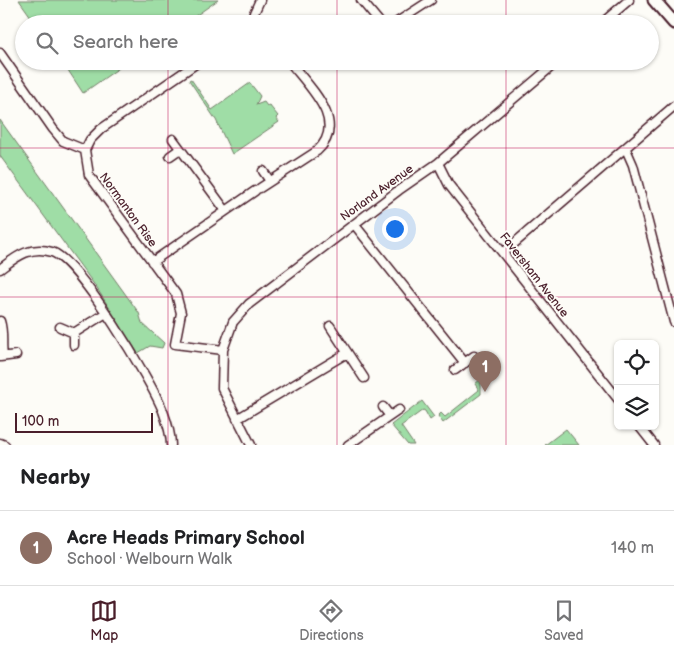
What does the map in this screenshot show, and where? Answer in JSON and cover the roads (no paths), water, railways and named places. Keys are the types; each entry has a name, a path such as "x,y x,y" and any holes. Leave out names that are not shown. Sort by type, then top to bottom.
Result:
{"main road":[{"path":"654,0 674,23"}],"street":[{"path":"255,15 260,0"},
{"path":"361,0 374,15"},
{"path":"408,15 431,0"},
{"path":"612,15 629,0"},
{"path":"0,53 63,141 85,150 90,140 100,129 187,70"},
{"path":"152,262 324,144 330,132 327,112 296,70"},
{"name":"Norland Avenue","path":"251,445 222,388 223,350 233,322 249,304 438,163 547,70"},
{"path":"503,253 674,106"},
{"path":"173,139 226,211"},
{"path":"170,156 180,149"},
{"path":"626,149 634,165 674,322"},
{"name":"Normanton Rise","path":"85,150 89,175 176,294 181,313 175,344 223,350"},
{"name":"Faversham Avenue","path":"438,163 449,186 614,394"},
{"path":"263,171 270,181"},
{"path":"354,224 465,363"},
{"path":"0,269 26,252 41,250 54,253 67,262 106,313 164,412 171,445"},
{"path":"74,333 106,313"},
{"path":"0,321 3,329 2,357 16,355"},
{"path":"330,326 364,378"},
{"path":"60,327 74,333"},
{"path":"74,333 74,345"},
{"path":"237,419 347,353"},
{"path":"455,370 474,356"},
{"path":"383,407 390,416"},
{"path":"348,445 400,410"},
{"path":"642,430 654,445"},
{"path":"0,443 5,445"}],"place":[{"name":"Acre Heads Primary School","path":"485,392"}]}
